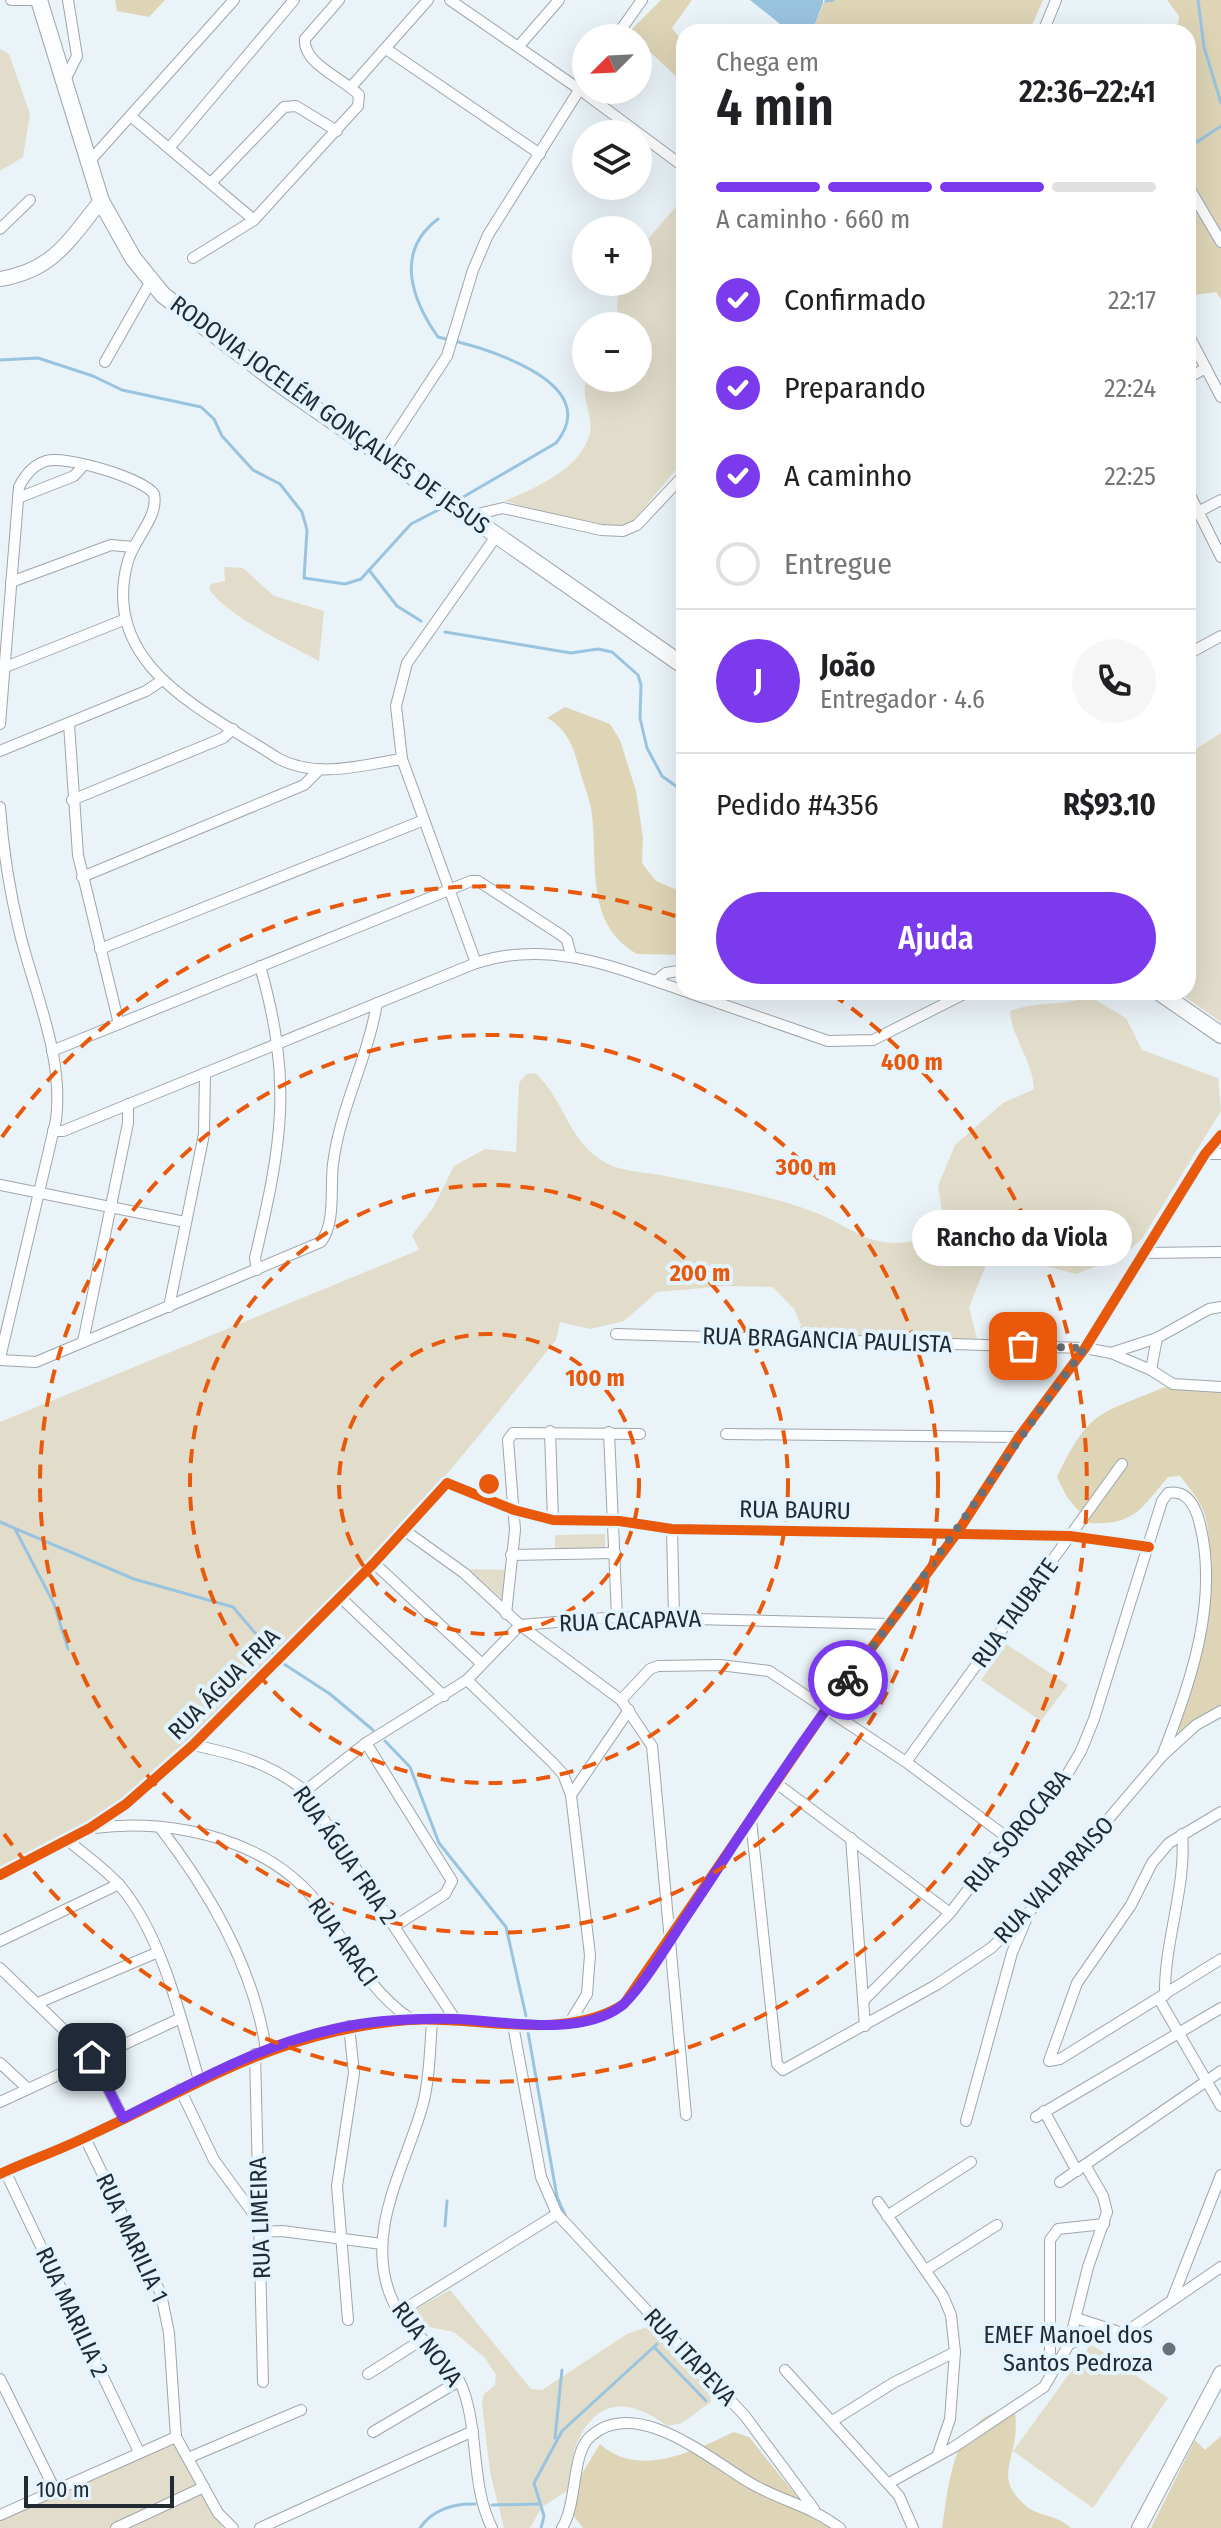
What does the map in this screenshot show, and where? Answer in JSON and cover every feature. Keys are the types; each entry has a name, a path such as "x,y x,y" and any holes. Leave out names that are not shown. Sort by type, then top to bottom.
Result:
{"main road":[{"name":"RODOVIA JOCELÉM GONÇALVES DE JESUS","path":"37,0 101,201 151,281 205,329 676,660"},
{"path":"0,279 18,276 50,262 101,201"},
{"path":"1171,1000 1221,1035"},
{"path":"1139,2528 1221,2373"}],"street":[{"path":"11,0 37,0"},
{"path":"64,82 77,56 68,0"},
{"path":"88,163 133,118 234,0"},
{"path":"170,147 294,0"},
{"path":"193,258 254,220 352,115 359,101 351,87 308,55 305,39 339,0"},
{"path":"351,87 428,0"},
{"path":"518,47 559,0"},
{"path":"625,24 642,0"},
{"path":"1046,24 1056,0"},
{"path":"454,1 572,84"},
{"path":"386,49 540,154"},
{"path":"382,455 447,356 473,270 488,235 572,101"},
{"path":"599,104 676,161"},
{"path":"211,183 288,105 296,106 337,131"},
{"path":"133,118 254,220"},
{"path":"0,229 30,200"},
{"path":"1196,200 1221,242"},
{"path":"105,362 151,281"},
{"path":"1196,349 1221,397"},
{"path":"1196,374 1206,368"},
{"path":"0,724 18,498 23,480 39,464 57,459 141,482 154,494 154,510 133,547 123,587 126,619 142,659 161,681 289,764 318,771 402,759"},
{"path":"18,498 74,476 84,465"},
{"path":"470,516 503,508 601,530 623,531 637,525 676,484"},
{"path":"1196,513 1221,500"},
{"path":"1196,506 1221,557"},
{"path":"476,963 402,759 396,706 403,671 497,535"},
{"path":"11,582 111,545 133,547"},
{"path":"3,668 126,619"},
{"path":"1196,648 1221,636"},
{"path":"0,751 146,691 161,681"},
{"path":"69,724 72,800 82,877 119,1024"},
{"path":"72,800 223,738 233,729"},
{"path":"82,877 304,785 318,771"},
{"path":"0,807 13,902 52,1051 58,1095 53,1131 0,1359 36,1362 311,1249 327,1232 339,1130 352,1083 370,1038 377,1003"},
{"path":"100,949 424,820"},
{"path":"52,1051 449,889 478,881 561,935 567,940 571,955"},
{"path":"53,1131 63,1131 476,963 531,952 571,955 676,989"},
{"path":"257,1270 255,1258 282,1118 279,1043 260,966"},
{"path":"656,981 676,970"},
{"path":"708,1000 828,1041 846,1044 881,1037 953,1000"},
{"path":"169,1307 204,1134 205,1073"},
{"path":"83,1342 128,1123 128,1104"},
{"path":"3,2172 85,2138 261,2052 349,2026 455,2019 513,2025 570,2022 609,2014 624,2004 827,1708 957,1533 1019,1437 1085,1348 1205,1154 1221,1135"},
{"path":"1205,1154 1221,1154"},
{"path":"0,1185 185,1222"},
{"path":"1144,1253 1221,1252"},
{"path":"1111,1353 1157,1338 1209,1309 1221,1307"},
{"name":"RUA BRAGANCIA PAULISTA","path":"616,1334 1085,1348 1111,1353 1151,1370 1173,1384 1221,1387"},
{"path":"1151,1370 1157,1338"},
{"path":"550,1431 553,1520"},
{"path":"609,1432 617,1617"},
{"path":"506,1614 514,1510 508,1440 513,1433 640,1434"},
{"path":"726,1434 1019,1437"},
{"name":"RUA TAUBATE","path":"906,1762 1122,1464"},
{"name":"RUA BAURU","path":"447,1483 514,1510 553,1520 613,1521 672,1529 1070,1536 1149,1547"},
{"name":"RUA ÁGUA FRIA","path":"0,1875 70,1842 126,1804 193,1745 374,1563 447,1483"},
{"name":"RUA SOROCABA","path":"864,2000 950,1913 1008,1838 1065,1778 1081,1751 1165,1495 1178,1492 1189,1498 1200,1526 1208,1567 1197,1652 1187,1693 1162,1756"},
{"path":"672,1529 674,1617"},
{"path":"404,1530 464,1573 520,1625 621,1700 652,1746 686,2115"},
{"path":"511,1555 615,1553"},
{"path":"374,1563 482,1664"},
{"path":"339,1596 444,1696"},
{"name":"RUA CACAPAVA","path":"520,1625 617,1617 890,1624"},
{"path":"305,1791 366,1743 467,1680 520,1625"},
{"path":"621,1700 658,1666 720,1665 769,1671 906,1762 1008,1838"},
{"path":"467,1680 563,1774 571,1795 590,1955 587,1994 570,2022"},
{"path":"571,1795 629,1710"},
{"name":"RUA VALPARAISO","path":"751,1820 777,2064 783,2070 966,1967 1031,1910 1162,1756 1196,1725 1221,1711"},
{"path":"366,1743 452,1881 450,1889 395,1926"},
{"name":"RUA ÁGUA FRIA 2","path":"193,1745 247,1756 279,1770 305,1791 455,2019"},
{"path":"776,1783 950,1913"},
{"path":"1221,1812 1161,1850 1131,1905 1088,1963 1062,2016 1050,2049 1050,2063 1221,1959"},
{"name":"RUA ARACI","path":"90,1828 129,1826 215,1837 274,1863 294,1879 324,1912 377,1991 412,2020"},
{"name":"RUA LIMEIRA","path":"161,1829 192,1868 224,1924 251,1990 261,2052 258,2232 263,2279 263,2382"},
{"path":"1182,1834 1181,1875 1165,1960 1162,1997 1178,2033 1221,2106"},
{"path":"851,1838 865,2026"},
{"path":"70,1842 119,1884 133,1903 181,2018 199,2080"},
{"path":"0,1941 119,1884"},
{"path":"966,2121 1012,1953 1031,1910"},
{"path":"38,2003 156,1953"},
{"path":"0,1968 92,2057 123,2118"},
{"path":"889,2483 1044,2387 1069,2344 1088,2267 1107,2212 1103,2196 1040,2114 1221,2008"},
{"path":"0,2102 181,2018"},
{"name":"RUA NOVA","path":"432,2020 423,2105 395,2180 382,2244 385,2278 398,2313 459,2381 473,2431 480,2489 492,2528"},
{"name":"RUA ITAPEVA","path":"513,2025 541,2177 557,2214 745,2416 814,2509"},
{"path":"348,2320 337,2186 354,2073 349,2026"},
{"path":"0,2063 27,2088"},
{"path":"1060,2182 1221,2071"},
{"path":"180,2089 214,2160 258,2220"},
{"name":"RUA MARILIA 1","path":"85,2138 161,2294 169,2333 176,2437"},
{"path":"887,2216 971,2162"},
{"name":"RUA MARILIA 2","path":"3,2172 139,2452"},
{"path":"1172,2299 1221,2175"},
{"path":"878,2202 926,2270 951,2315 955,2352 950,2419 938,2454"},
{"path":"398,2313 557,2214"},
{"path":"1050,2379 1050,2240 1058,2229 1104,2224"},
{"path":"926,2270 997,2225"},
{"path":"258,2232 282,2231 382,2244"},
{"path":"1069,2344 1089,2336 1123,2334 1221,2267"},
{"path":"1076,2318 1123,2334"},
{"path":"368,2374 420,2341"},
{"path":"834,2420 893,2383 955,2352"},
{"path":"785,2370 889,2483 908,2512 913,2528"},
{"path":"0,2379 55,2490"},
{"path":"373,2432 422,2406 459,2381"},
{"path":"188,2458 301,2410"},
{"path":"562,2528 574,2498 582,2447 590,2436 604,2428 623,2425 640,2426 681,2438 755,2486 814,2509 840,2528"},
{"path":"260,2528 473,2431"},
{"path":"0,2515 176,2437 218,2513 233,2528"},
{"path":"116,2528 204,2487"}],"shaded area":[{"path":"115,0 165,0 149,17 117,11"},
{"path":"661,0 692,0 672,28 676,33 676,76 652,54 652,24 637,24"},
{"path":"825,0 1043,0 1032,24 815,24"},
{"path":"1167,0 1221,0 1221,299 1216,292 1196,295 1196,24 1178,24 1179,16"},
{"path":"0,49 9,54 30,114 23,157 0,171"},
{"path":"676,206 676,470 623,533 504,501 555,476 577,457 585,446 591,426 585,392 652,392 652,312 618,312 618,296 652,296 652,235"},
{"path":"224,567 243,568 274,596 324,611 319,661 260,629 218,599 209,589 211,584 225,581"},
{"path":"565,707 610,724 620,740 636,791 643,838 642,863 656,881 676,890 676,955 637,954 620,942 609,927 597,892 592,815 575,753 559,727 547,718"},
{"path":"1221,733 1221,1022 1189,1000 1196,1000 1196,749"},
{"path":"1096,1000 1126,1018 1142,1050 1218,1078 1221,1111 1142,1239 1122,1256 1076,1274 1005,1255 986,1265 969,1307 979,1346 792,1345 801,1325 794,1309 773,1287 726,1286 657,1292 624,1321 590,1329 560,1322 556,1340 403,1526 295,1644 238,1700 179,1754 104,1815 0,1869 0,1422 419,1250 412,1235 433,1208 454,1166 485,1149 516,1152 519,1083 526,1074 535,1073 583,1144 612,1166 778,1200 882,1242 907,1242 933,1233 944,1225 938,1186 955,1145 1003,1103 1034,1089 1010,1011"},
{"path":"1165,1387 1221,1390 1221,1707 1179,1740 1184,1686 1207,1578 1207,1524 1197,1498 1180,1476 1168,1477 1136,1513 1117,1521 1089,1523 1067,1497 1057,1477 1078,1438 1098,1417"},
{"path":"605,1534 605,1553 555,1554 555,1535"},
{"path":"468,1569 511,1570 511,1607"},
{"path":"1006,1644 1068,1685 1041,1721 981,1680"},
{"path":"450,2290 531,2389 542,2390 627,2334 647,2327 711,2392 711,2402 682,2423 667,2426 629,2407 605,2410 595,2416 577,2443 567,2491 542,2507 530,2528 504,2528 490,2472 482,2404 484,2394 495,2385 496,2375 485,2358 454,2332 424,2326 417,2319 416,2309"},
{"path":"1091,2344 1168,2398 1093,2508 1013,2451"},
{"path":"1015,2405 1016,2433 1008,2473 1011,2489 1031,2510 1071,2528 942,2528 949,2483 964,2439 985,2417"},
{"path":"734,2432 749,2437 807,2509 831,2528 583,2528 564,2503 600,2444 632,2460 649,2461 684,2453"},
{"path":"175,2435 223,2528 0,2528 0,2512"},
{"path":"1221,2436 1221,2528 1151,2528 1195,2440 1205,2450"}],"water":[{"path":"750,0 823,0 815,24 780,24"}],"waterway":[{"path":"826,1 833,0"},
{"path":"1198,0 1204,47 1221,103"},
{"path":"1196,143 1221,126"},
{"path":"438,219 424,232 412,261 415,292 429,323 438,337 507,358 532,370 552,385 565,402 567,421 556,443 458,500"},
{"path":"0,360 38,358 93,376 122,390 201,407 253,470 280,484 302,512 307,530 304,578 345,584 361,579 411,524 444,507"},
{"path":"369,570 397,606 421,621"},
{"path":"445,632 571,653 598,649 612,652 638,675 641,685 640,718 647,748 662,776 676,786"},
{"path":"0,1522 134,1579 233,1607 273,1654"},
{"path":"15,1529 54,1604 68,1649"},
{"path":"284,1664 330,1694 373,1730"},
{"path":"385,1741 410,1767 439,1843 506,1927 526,2016"},
{"path":"528,2032 557,2197 566,2217"},
{"path":"445,2226 447,2201"},
{"path":"541,2528 544,2516 534,2483 562,2431 657,2344"},
{"path":"654,2347 706,2401"},
{"path":"555,2438 562,2370"},
{"path":"420,2528 444,2509 475,2504"},
{"path":"492,2505 539,2504"}],"cycle path":[{"path":"0,2174 74,2143 240,2063 318,2036 409,2020 547,2025 600,2016 624,2004 827,1708 957,1533 1019,1437 1085,1348 1205,1154 1221,1135"},
{"path":"0,1875 90,1828 126,1804 193,1745 374,1563 447,1483 514,1510 553,1520 619,1521 672,1529 1070,1536 1149,1547"}],"way so far":[{"path":"848,1680 957,1533 1019,1437 1085,1348 1023,1346"}],"place":[{"name":"Rancho da Viola","path":"1023,1346"},
{"name":"EMEF Manoel dos Santos Pedroza","path":"1169,2349"}],"route":[{"path":"92,2057 123,2118 255,2054 332,2029 412,2020 455,2019 513,2025 570,2022 609,2014 624,2004 848,1680"}]}
